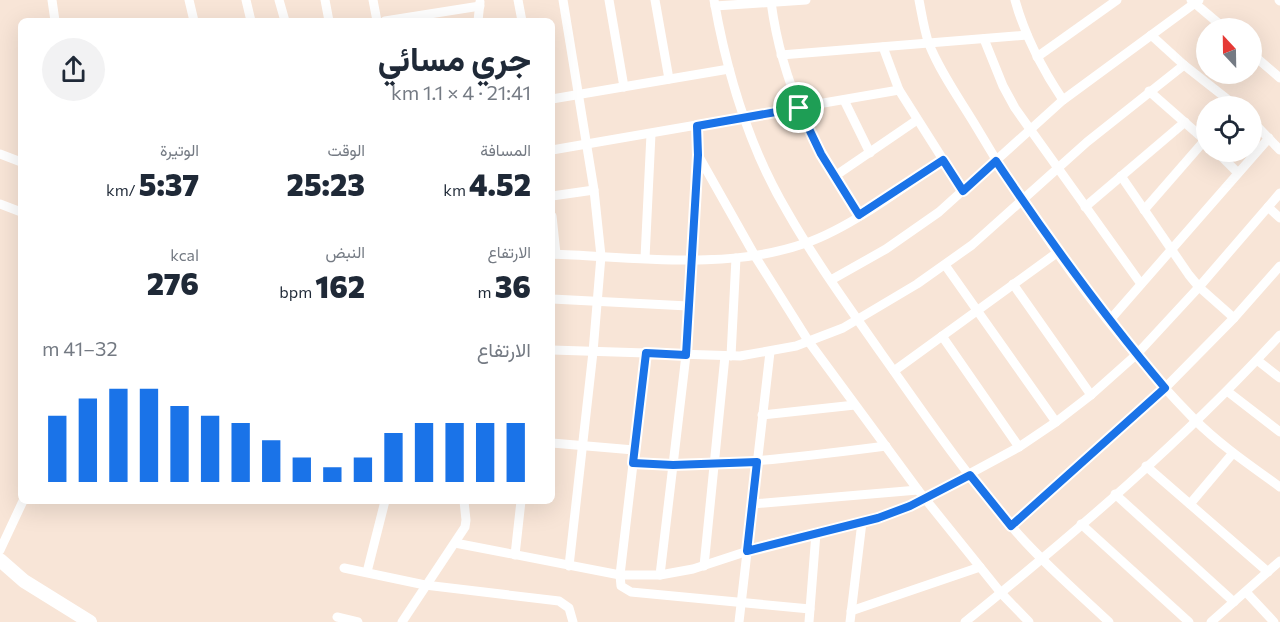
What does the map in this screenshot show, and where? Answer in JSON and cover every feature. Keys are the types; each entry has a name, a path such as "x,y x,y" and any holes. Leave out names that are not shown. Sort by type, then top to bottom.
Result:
{"street":[{"path":"51,0 54,18"},
{"path":"189,0 193,18"},
{"path":"246,0 250,18"},
{"path":"279,0 284,18"},
{"path":"325,0 328,18"},
{"path":"373,0 376,18"},
{"path":"518,0 521,18"},
{"path":"563,0 580,94 601,256 593,352 569,566"},
{"path":"609,0 624,87"},
{"path":"655,0 669,79"},
{"path":"806,0 714,3 729,69 744,118 771,182 806,243 831,280 970,475 1041,559 1109,622"},
{"path":"919,0 929,44 996,161 1058,252 1109,321 1196,421 1233,453 1280,487"},
{"path":"1015,0 1037,57 1063,100"},
{"path":"1037,57 1117,0"},
{"path":"831,280 868,260 913,231 963,191 1063,100 1195,1 1213,18"},
{"path":"771,2 781,55 799,108 817,147 859,215"},
{"path":"424,18 480,3 478,18"},
{"path":"781,55 1027,35"},
{"path":"1151,35 1223,96"},
{"path":"984,39 1003,86 1029,130 1141,284"},
{"path":"883,47 899,90 963,191"},
{"path":"1262,62 1280,78"},
{"path":"555,350 728,356 770,352 809,342 859,320 945,265 1023,201 1149,91 1184,65"},
{"path":"555,98 729,69"},
{"path":"555,149 899,90"},
{"path":"1149,91 1196,132"},
{"path":"844,100 870,153"},
{"path":"835,176 917,120"},
{"path":"1085,207 1185,122"},
{"path":"660,575 686,355 698,155 697,126"},
{"path":"1262,131 1280,150"},
{"path":"645,258 651,134"},
{"path":"1109,321 1269,138"},
{"path":"1144,210 1196,152"},
{"path":"0,154 18,161"},
{"path":"698,155 755,256 809,342 918,490 1001,593 1029,622"},
{"path":"555,254 692,260 755,256 825,236 943,160"},
{"path":"1227,162 1238,173"},
{"path":"1121,176 1199,287 1234,318"},
{"path":"555,196 594,190"},
{"path":"455,543 620,575 660,575 682,572 747,551 894,512 970,475 1018,447 1091,395 1137,354 1199,287 1280,193"},
{"path":"0,204 18,212"},
{"path":"1268,207 1280,218"},
{"path":"894,370 1058,252"},
{"path":"704,566 728,356 736,258"},
{"path":"945,265 1056,422"},
{"path":"1011,526 1165,388 1280,267"},
{"path":"1013,284 1091,395"},
{"path":"555,299 688,306"},
{"path":"965,622 1041,559 1196,421 1280,335"},
{"path":"942,336 1018,447"},
{"path":"739,622 770,352"},
{"path":"646,353 620,575 621,586 631,592 810,609"},
{"path":"1257,360 1280,378"},
{"path":"1227,391 1280,432"},
{"path":"762,415 855,405"},
{"path":"555,443 634,450"},
{"path":"633,463 673,465 757,462 886,446"},
{"path":"1190,504 1233,453"},
{"path":"1146,466 1268,572"},
{"path":"752,504 918,490"},
{"path":"1115,494 1234,602"},
{"path":"0,550 22,504"},
{"path":"367,572 385,504"},
{"path":"402,622 465,527 464,504"},
{"path":"515,555 521,504"},
{"path":"850,622 862,522"},
{"path":"1081,524 1189,622"},
{"path":"809,622 816,533"},
{"path":"0,560 24,581 90,622"},
{"path":"1211,622 1280,561"},
{"path":"851,611 980,567"},
{"path":"344,568 425,585 559,601 569,608 573,622"},
{"path":"1246,592 1274,622"},
{"path":"337,617 358,622"}],"route":[{"path":"799,108 821,154 859,215 943,160 963,191 996,161 1058,252 1109,321 1165,388 1011,526 970,475 910,506 878,518 747,551 757,462 673,465 633,463 646,353 686,355 698,155 697,126 799,108"}]}
